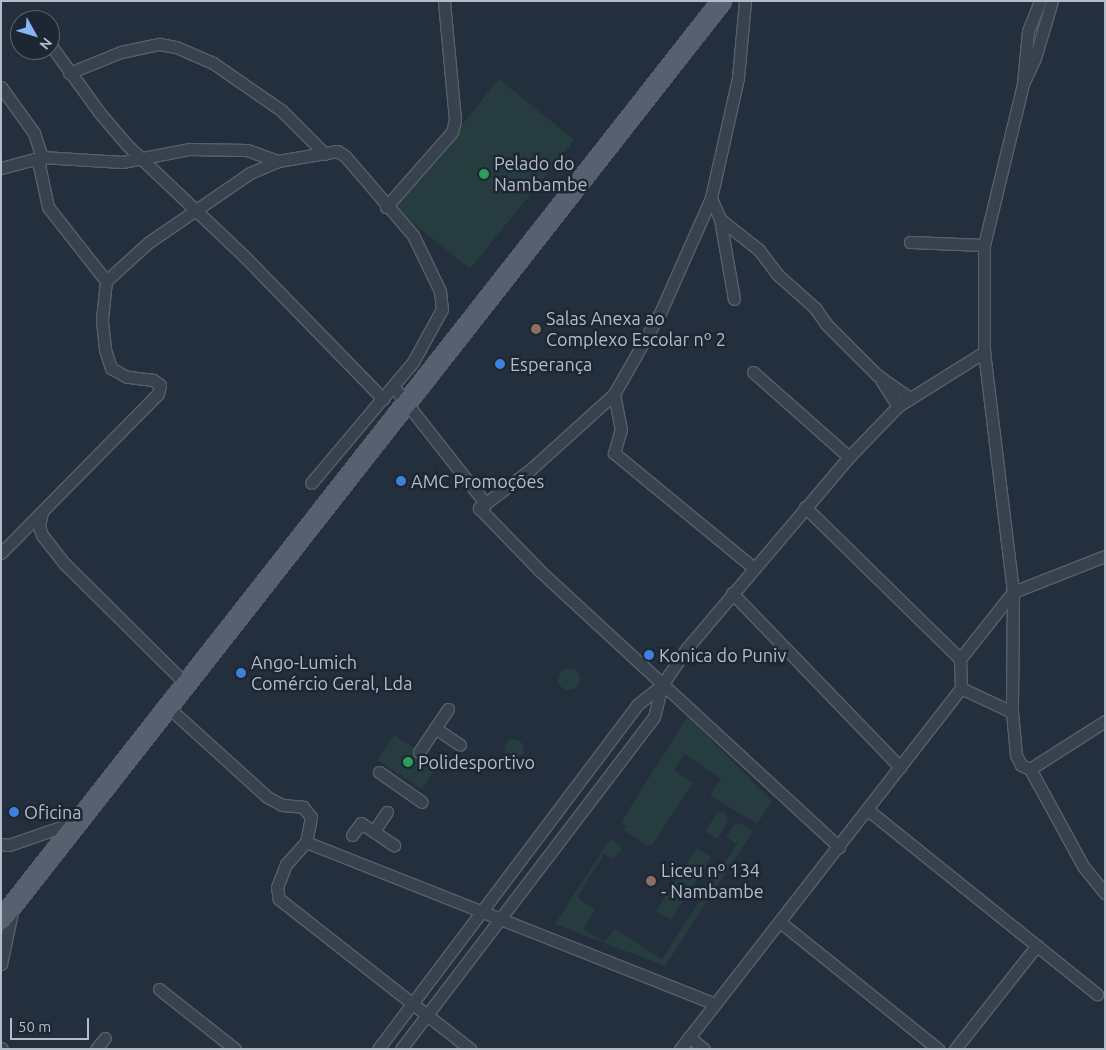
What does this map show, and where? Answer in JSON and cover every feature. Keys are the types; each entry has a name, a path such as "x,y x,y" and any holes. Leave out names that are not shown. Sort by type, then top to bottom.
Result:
{"main road":[{"path":"1,919 169,708 406,402 721,1"}],"street":[{"path":"386,206 452,132 455,120 444,1"},
{"path":"745,1 738,78 711,198 660,313 614,394 530,470 479,508 540,571 839,847"},
{"path":"1023,84 1022,66 1028,31 1040,1"},
{"path":"1052,1 1035,58 1023,84 984,245 984,352 1013,592 1012,712 1016,755 1021,765 1030,768 1082,866 1105,894"},
{"path":"69,72 121,52 160,44 176,47 213,64 281,110 325,154"},
{"path":"60,58 127,145 145,158 383,399"},
{"path":"1,87 34,133 42,157 39,165 48,207 106,281"},
{"path":"1,168 42,157 122,162 188,149 247,150 278,161"},
{"path":"1,553 158,394 160,385 153,380 127,377 111,368 105,350 102,318 106,281 149,242 250,173 278,161 336,151 345,156 422,248 443,298 442,309 424,346 383,399 310,483"},
{"path":"711,198 720,219 734,299"},
{"path":"720,219 759,250 778,275 815,308 826,324 877,374 910,398"},
{"path":"910,242 984,245"},
{"path":"378,1049 638,704 662,685 687,648 805,507 849,457 898,406 984,352"},
{"path":"753,372 849,457"},
{"path":"877,374 898,406"},
{"path":"393,386 486,504"},
{"path":"614,394 621,429 614,453 754,568"},
{"path":"805,507 960,659"},
{"path":"42,512 39,526 42,535 66,564 187,685"},
{"path":"680,1049 868,810 961,688 960,659 1013,592 1105,556"},
{"path":"732,593 900,767"},
{"path":"401,1049 654,717 662,685"},
{"path":"961,688 1012,712"},
{"path":"169,708 267,797 282,805 302,807 311,817 306,842 286,864 277,886 279,899 414,1003 470,1049"},
{"path":"419,752 448,709"},
{"path":"1030,768 1105,721"},
{"path":"435,728 460,745"},
{"path":"380,772 422,802"},
{"path":"868,810 1097,994"},
{"path":"374,831 387,812"},
{"path":"1,844 9,846 80,820"},
{"path":"352,835 361,823 394,845"},
{"path":"306,842 715,1004"},
{"path":"1,964 14,903"},
{"path":"780,922 938,1049"},
{"path":"954,1049 1037,945"},
{"path":"159,989 235,1049"},
{"path":"689,1037 704,1049"},
{"path":"96,1049 105,1038"}],"green space":[{"name":"Pelado do Nambambe","path":"499,79 574,140 470,269 395,208"},
{"path":"569,668 577,671 580,679 577,687 569,690 561,687 558,679 561,671"},
{"path":"688,716 772,801 757,824 710,795 721,779 685,754 674,770 693,783 652,845 646,845 624,830 627,826 621,822"},
{"name":"Polidesportivo","path":"394,735 438,764 422,789 378,760"},
{"path":"514,739 521,742 524,749 521,756 514,759 507,756 504,749 507,742"},
{"path":"723,811 729,819 717,839 705,831 718,812"},
{"path":"741,823 753,831 665,966 555,924 610,839 620,845 621,850 614,859 604,854 577,897 595,910 583,929 605,942 615,929 662,959 737,844 726,837 734,825"},
{"path":"697,848 711,857 670,920 656,911"}],"place":[{"name":"Pelado do Nambambe","path":"484,174"},
{"name":"Salas Anexa ao Complexo Escolar nº 2","path":"536,329"},
{"name":"Esperança","path":"500,364"},
{"name":"AMC Promoções","path":"401,481"},
{"name":"Konica do Puniv","path":"649,655"},
{"name":"Ango-Lumich Comércio Geral, Lda","path":"241,673"},
{"name":"Polidesportivo","path":"408,762"},
{"name":"Oficina","path":"14,812"},
{"name":"Liceu nº 134 - Nambambe","path":"651,881"}]}
